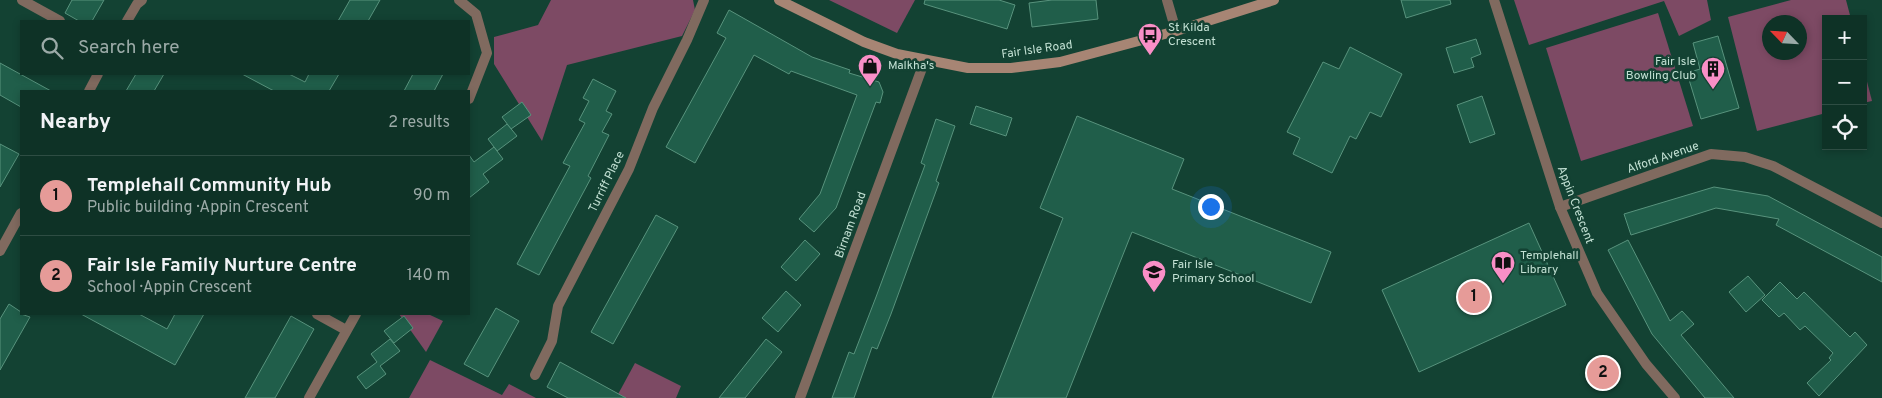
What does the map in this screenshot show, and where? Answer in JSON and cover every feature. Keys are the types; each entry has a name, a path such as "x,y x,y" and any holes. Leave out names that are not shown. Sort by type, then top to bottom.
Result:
{"street":[{"path":"22,0 58,20"},
{"path":"128,20 137,4 142,0"},
{"path":"459,0 476,14 487,53 470,96"},
{"name":"Turriff Place","path":"535,375 552,341 558,306 629,169 653,108 687,40 704,0"},
{"name":"Fair Isle Road","path":"779,0 864,42 897,54 968,68 1011,68 1060,62 1176,31 1274,0"},
{"path":"1167,0 1176,31"},
{"name":"Appin Crescent","path":"1494,0 1560,206 1597,293 1646,364 1675,398"},
{"name":"Birnam Road","path":"800,398 925,60"},
{"path":"90,90 97,75"},
{"name":"Alford Avenue","path":"1560,206 1710,154 1745,157 1773,166 1882,223"},
{"path":"0,251 20,215"},
{"path":"319,315 346,330"},
{"path":"309,398 355,315"}],"shaded area":[{"path":"551,0 693,0 695,10 682,36 567,65 542,141 494,64 494,37 538,25"},
{"path":"829,0 915,0 897,33"},
{"path":"1514,0 1707,0 1711,20 1679,36 1664,1 1529,45"},
{"path":"1791,0 1846,0 1850,15 1822,15 1822,114 1757,131 1728,17"},
{"path":"1658,13 1693,126 1581,161 1546,48"},
{"path":"1867,82 1872,101 1867,102"},
{"path":"400,315 430,315 443,321 426,352"},
{"path":"430,360 502,395 509,384 536,398 409,398"},
{"path":"635,363 681,386 676,398 616,398"}],"building":[{"path":"72,0 104,0 93,20 77,20 65,13"},
{"path":"350,0 380,0 369,20 339,20"},
{"path":"925,0 999,0 1015,5 1007,29 924,4"},
{"path":"1052,0 1096,0 1098,19 1032,27 1029,3"},
{"path":"1401,0 1450,0 1451,4 1406,18"},
{"path":"729,10 812,57 850,70 849,73 879,82 883,92 880,103 876,102 836,208 814,232 799,219 820,194 857,95 791,71 789,74 754,55 695,163 666,147 726,38 717,33"},
{"name":"Fair Isle Bowling Club","path":"1718,36 1739,108 1701,119 1687,73 1700,69 1693,43"},
{"path":"1476,39 1481,54 1471,58 1474,67 1454,73 1446,48"},
{"path":"1350,47 1402,74 1381,117 1370,112 1356,139 1350,136 1332,173 1293,154 1300,138 1287,132 1323,62 1339,69"},
{"path":"0,63 49,90 20,90 20,106 0,95"},
{"path":"135,75 163,75 155,90 127,90"},
{"path":"244,75 291,75 305,82 308,75 338,75 330,90 272,90"},
{"path":"412,75 442,75 435,90 405,90"},
{"path":"593,79 616,91 606,111 612,114 602,132 609,135 588,176 591,178 539,275 517,264 570,166 563,163 585,123 579,120 589,101 583,98"},
{"path":"1482,96 1495,134 1470,143 1457,105"},
{"path":"522,102 531,115 511,129 502,117"},
{"path":"976,106 1012,118 1006,136 970,124"},
{"path":"1077,116 1184,159 1172,189 1331,252 1311,303 1132,232 1066,398 992,398 1063,218 1040,208"},
{"path":"936,119 955,126 936,181 939,183 891,314 877,349 872,347 854,398 832,398 849,352 854,354 876,297 925,165 921,163"},
{"path":"507,124 517,136 497,151 488,139"},
{"path":"0,144 19,154 0,187"},
{"path":"494,147 503,159 483,174 489,182 470,197 470,156 474,162"},
{"path":"1714,187 1768,196 1882,257 1882,282 1776,225 1779,219 1716,208 1631,235 1624,214"},
{"path":"656,215 678,227 613,344 591,332"},
{"path":"1529,223 1566,305 1419,372 1382,290"},
{"path":"805,240 820,254 796,281 781,267"},
{"path":"1628,240 1670,321 1682,311 1694,324 1681,335 1734,398 1705,398 1652,334 1608,250"},
{"path":"1748,276 1765,295 1746,312 1729,292"},
{"path":"1780,282 1797,299 1804,292 1850,337 1855,332 1867,345 1819,396 1807,383 1831,360 1829,358 1833,353 1805,326 1800,330 1784,313 1779,317 1762,300"},
{"path":"786,291 801,305 778,332 762,318"},
{"path":"9,304 20,311 20,315 30,317 0,370 0,319"},
{"path":"496,308 519,321 488,377 464,364"},
{"path":"83,315 141,315 167,329 174,315 203,315 175,365"},
{"path":"291,316 314,329 275,398 245,398"},
{"path":"404,316 413,328 394,343 384,331"},
{"path":"390,339 400,351 380,366 386,374 366,389 357,377 377,362 371,354"},
{"path":"766,339 782,352 745,398 719,398"},
{"path":"560,362 626,398 568,398 547,387"}],"place":[{"name":"St Kilda Crescent","path":"1150,56"},
{"name":"Malkha's","path":"870,87"},
{"name":"Fair Isle Bowling Club","path":"1713,90"},
{"name":"Templehall Library","path":"1503,284"},
{"name":"Fair Isle Primary School","path":"1154,293"},
{"name":"Templehall Community Hub","path":"1474,297"},
{"name":"Fair Isle Family Nurture Centre","path":"1603,373"}]}
